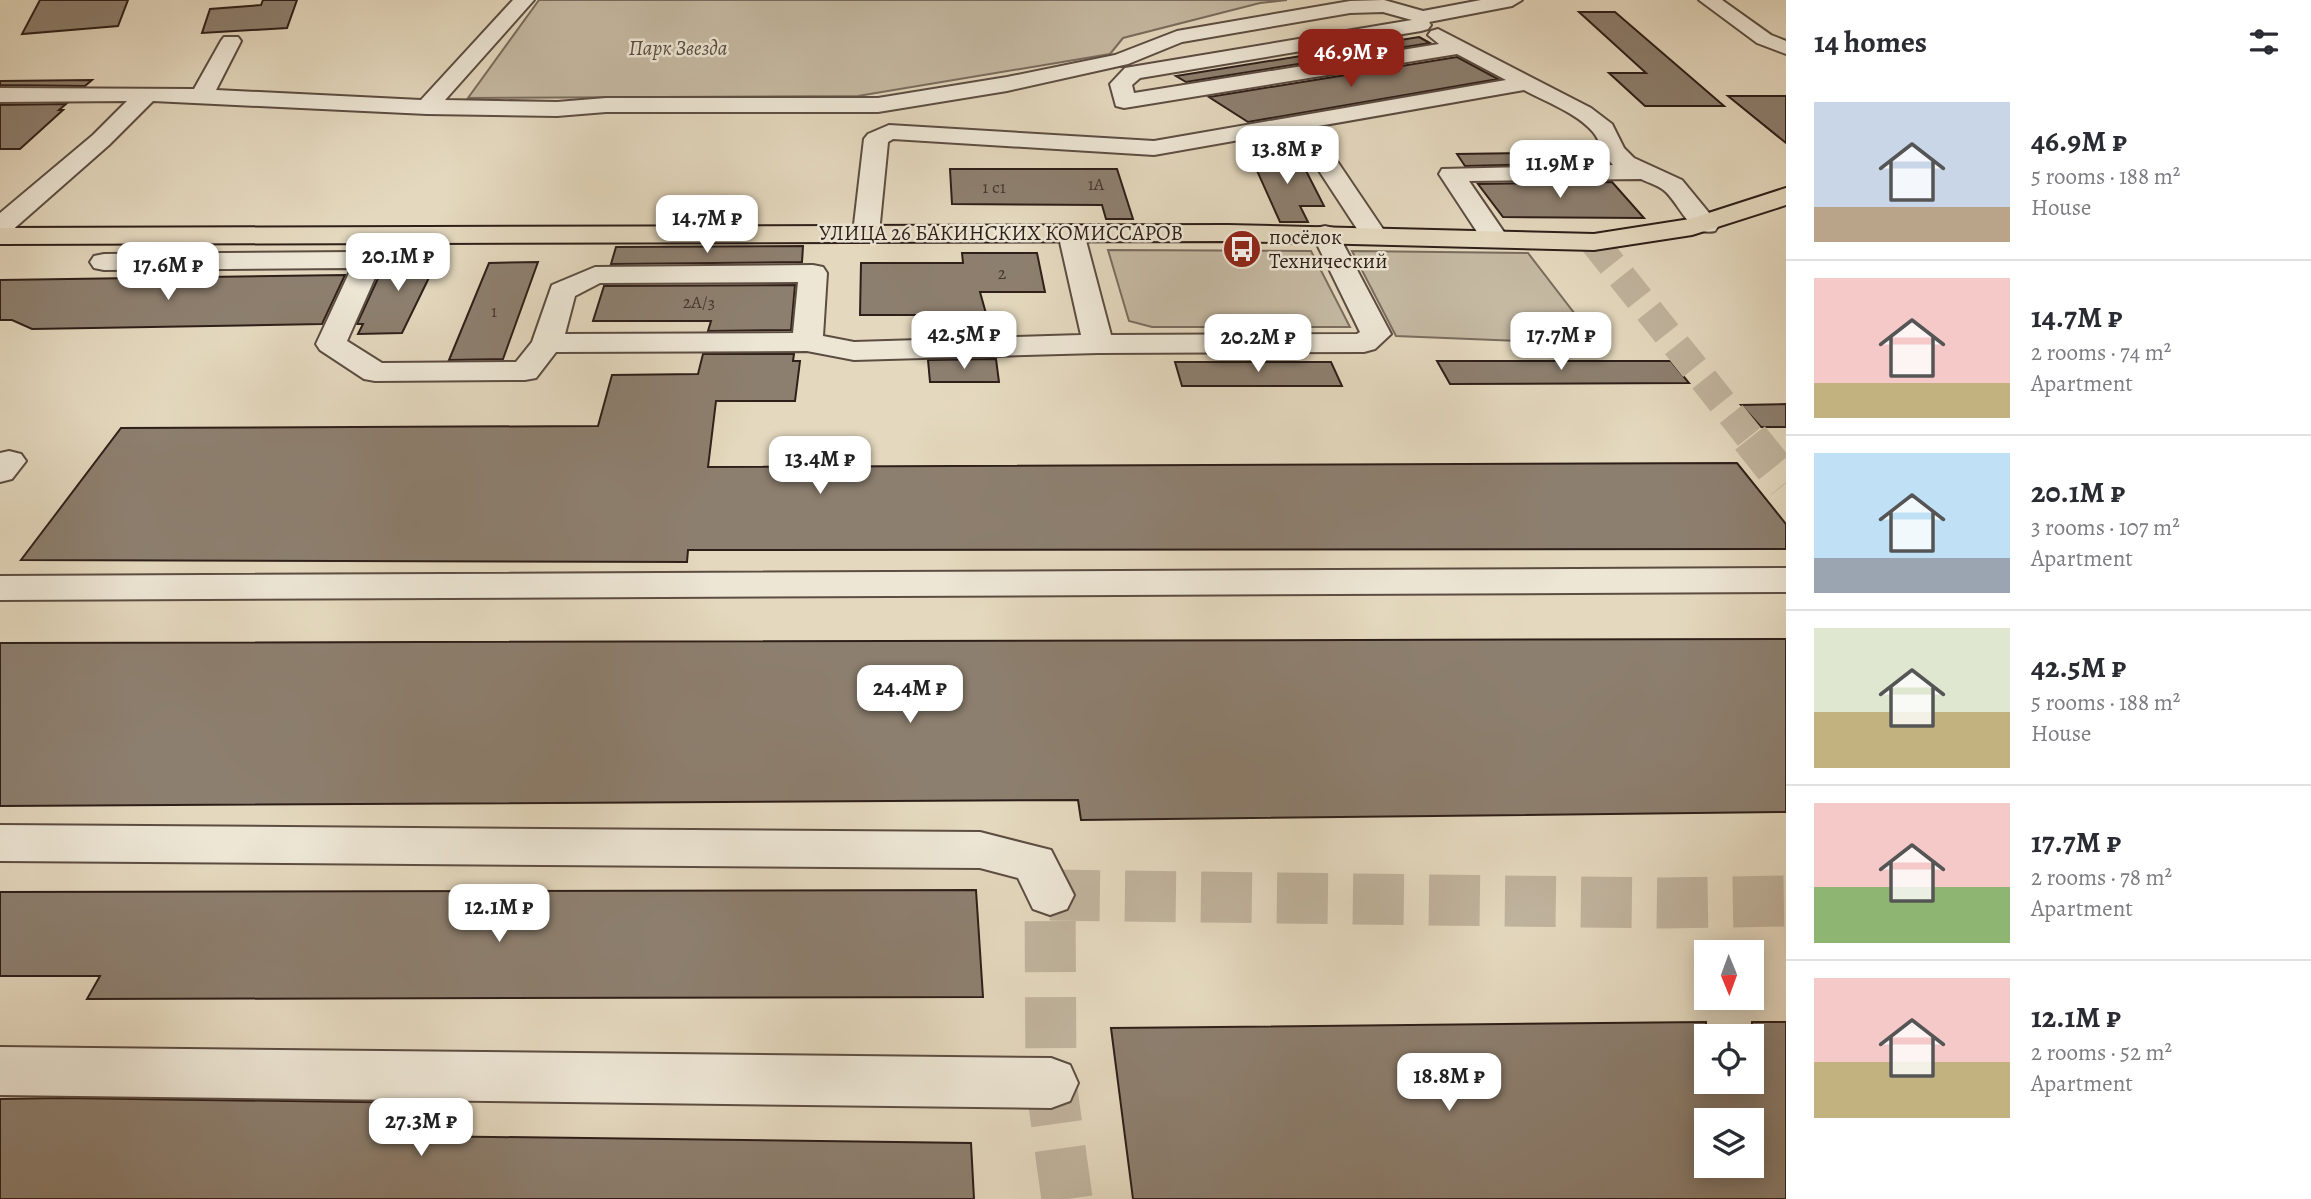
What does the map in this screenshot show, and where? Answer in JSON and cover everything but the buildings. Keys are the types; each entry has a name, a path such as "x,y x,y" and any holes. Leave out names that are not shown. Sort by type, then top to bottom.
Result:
{"main road":[{"name":"УЛИЦА 26 БАКИНСКИХ КОМИССАРОВ","path":"0,236 352,247 866,233 1325,234 1594,242 1636,239 1706,225 1786,196"}],"street":[{"path":"1460,47 1124,101 1121,84 1133,73 1419,14 1512,0"},
{"path":"1709,0 1764,39 1786,48"},
{"path":"427,107 520,1"},
{"path":"0,95 202,94 427,107 557,109 606,105 878,105 1007,84 1121,60 1177,37 1350,7 1384,6 1419,14 1460,47 1583,113 1604,129 1613,152 1625,163 1673,185 1706,225"},
{"path":"202,94 232,41"},
{"path":"866,233 876,139 889,132 1101,133 1154,148 1529,83"},
{"path":"0,227 102,140 146,94"},
{"path":"878,105 893,111 889,132"},
{"path":"1324,160 1374,235"},
{"path":"1495,238 1451,174 1644,172"},
{"path":"1071,233 1098,344"},
{"path":"547,342 807,342 855,351 1098,344 1364,343 1376,334 1325,234"},
{"path":"104,262 352,247 365,271 331,344 374,372 525,370 547,342 562,291 595,275 813,273 807,342"},
{"path":"0,588 1786,580"},
{"path":"0,843 980,850 1034,863 1049,895"},
{"path":"0,1071 1051,1083"}],"green space":[{"name":"Парк Звезда","path":"539,0 1287,0 1260,3 1123,38 1110,54 858,96 468,98"},
{"path":"1108,250 1311,251 1350,327 1152,327 1129,321"},
{"path":"1352,251 1528,253 1578,318 1543,342 1396,336"}],"tunnel":[{"path":"1594,242 1752,440"},
{"path":"1750,438 1786,483"},
{"path":"1067,1199 1051,1083 1050,895 1665,903 1786,901"}],"place":[{"name":"посёлок Технический","path":"1242,249"}]}
